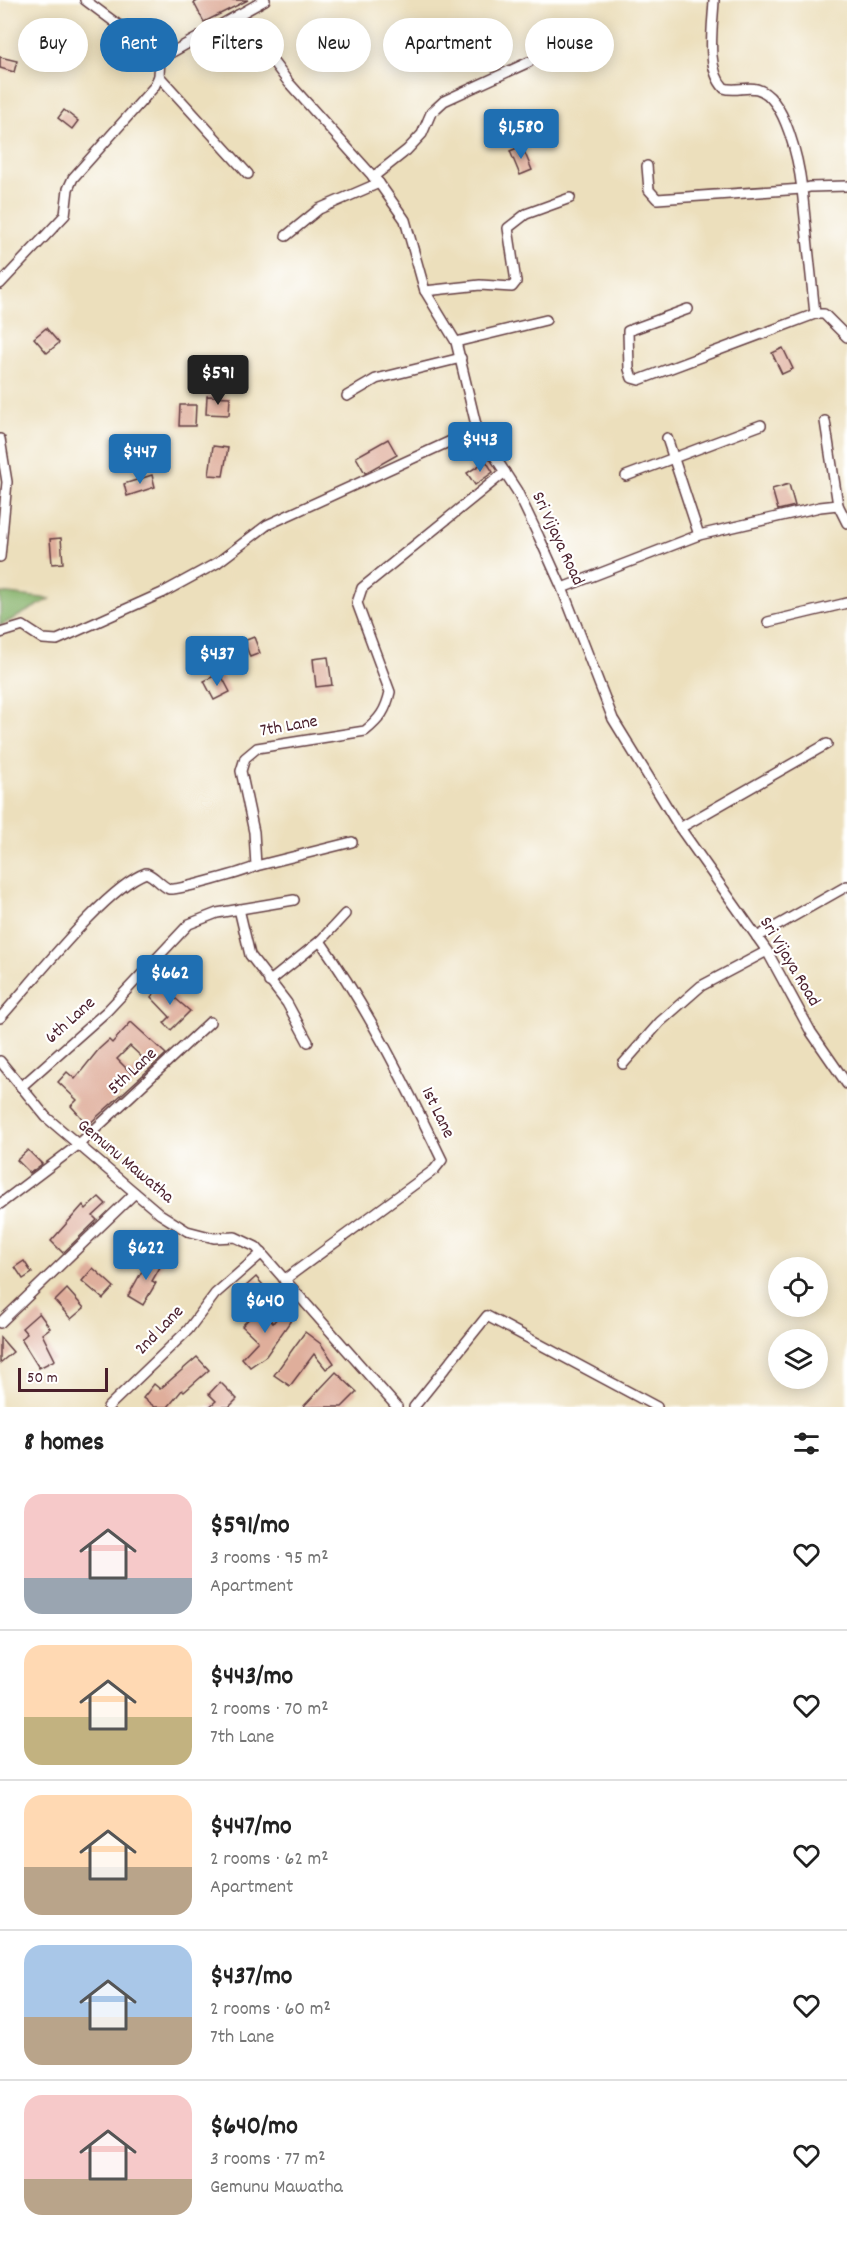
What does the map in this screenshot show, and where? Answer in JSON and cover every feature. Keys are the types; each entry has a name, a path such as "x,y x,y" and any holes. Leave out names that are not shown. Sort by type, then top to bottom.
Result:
{"street":[{"path":"85,0 109,18"},
{"path":"178,49 265,0"},
{"path":"714,0 712,40 716,75 719,82 730,90 760,89 770,98 794,141 802,189 815,314"},
{"name":"Sri Vijaya Road","path":"238,15 289,82 376,180 405,220 425,291 456,342 477,429 517,491 562,588 614,718 680,828 767,951 811,1032 847,1084"},
{"path":"286,236 319,209 376,180 422,134 430,112 444,101 525,64"},
{"path":"0,284 65,215 68,189 73,178 154,87 159,72"},
{"path":"159,76 248,174"},
{"path":"647,166 650,190 657,199 847,186"},
{"path":"425,291 480,285 506,287 515,284 508,228 526,214 570,198"},
{"path":"688,309 628,331 628,369 632,378 639,380 815,314 824,315 847,337"},
{"path":"456,342 546,320"},
{"path":"347,396 376,379 461,358"},
{"path":"825,422 838,505 847,523"},
{"path":"626,476 761,425"},
{"path":"0,633 23,626 43,639 57,640 162,592 217,563 267,525 477,429"},
{"path":"667,438 699,535"},
{"path":"0,439 7,482 0,557"},
{"name":"7th Lane","path":"256,867 254,832 241,771 245,758 258,748 365,731 378,720 387,707 390,692 357,603 362,588 505,472"},
{"path":"562,588 699,535 838,505"},
{"path":"768,622 847,603"},
{"path":"680,828 827,744"},
{"path":"0,1018 94,913 134,877 146,873 155,876 168,888 177,890 197,882 247,872 256,867 352,842"},
{"path":"757,938 847,886"},
{"name":"6th Lane","path":"21,1087 107,1011 180,930 205,916 294,900"},
{"path":"239,909 250,955 268,982 287,1003 308,1042"},
{"path":"268,982 320,941 345,914"},
{"name":"1st Lane","path":"284,1280 435,1170 442,1160 385,1043 344,974 320,941"},
{"path":"623,1064 660,1022 700,986 767,951"},
{"name":"5th Lane","path":"0,1204 78,1145 210,1022"},
{"name":"Gemunu Mawatha","path":"0,1061 46,1117 160,1214 187,1231 214,1238 235,1237 246,1240 262,1253 397,1407"},
{"path":"0,1323 135,1193"},
{"name":"2nd Lane","path":"108,1407 188,1330 215,1294 262,1253"},
{"path":"414,1407 487,1316 657,1407"}],"green space":[{"path":"0,593 50,599 0,626"}],"building":[{"path":"199,0 248,0 212,18 202,18 194,3"},
{"path":"0,57 17,61 14,72 0,68"},
{"path":"64,110 78,121 72,129 58,118"},
{"path":"522,146 532,170 520,175 510,151"},
{"path":"46,328 59,343 47,353 34,338"},
{"path":"783,348 793,369 782,374 772,353"},
{"path":"207,396 230,397 229,415 206,414"},
{"path":"180,405 196,405 195,426 179,426"},
{"path":"388,439 397,455 365,473 356,457"},
{"path":"213,446 228,448 223,476 209,475"},
{"path":"486,461 493,472 475,485 467,473"},
{"path":"152,475 155,487 127,496 124,484"},
{"path":"789,484 795,506 778,510 772,489"},
{"path":"61,538 63,563 52,564 50,539"},
{"path":"254,637 260,653 250,657 244,641"},
{"path":"328,657 332,685 316,687 313,659"},
{"path":"220,673 230,692 214,700 204,681"},
{"path":"164,982 171,988 168,992 190,1011 171,1030 164,1023 170,1017 151,997"},
{"path":"131,1022 166,1054 88,1125 71,1106 77,1100 58,1082 67,1072 75,1079 99,1049 109,1040 112,1043","holes":["130,1046 145,1060 131,1073 117,1059"]},
{"path":"28,1150 42,1164 30,1173 17,1160"},
{"path":"99,1197 106,1204 93,1216 97,1220 63,1253 51,1241 83,1205 86,1209"},
{"path":"151,1255 163,1262 152,1281 156,1283 143,1305 128,1296"},
{"path":"24,1261 32,1273 23,1279 15,1267"},
{"path":"93,1268 114,1287 103,1299 82,1281"},
{"path":"256,1277 269,1292 249,1309 236,1295"},
{"path":"67,1289 84,1308 71,1319 55,1301"},
{"path":"259,1308 273,1323 284,1309 294,1316 266,1356 250,1367 242,1358 258,1341 242,1326"},
{"path":"39,1313 50,1328 42,1334 55,1360 39,1368 21,1339 27,1334 22,1328"},
{"path":"305,1332 321,1344 334,1363 326,1369 314,1354 290,1386 274,1375"},
{"path":"0,1337 13,1352 0,1363"},
{"path":"197,1357 209,1370 184,1392 182,1390 168,1407 155,1407 143,1398 154,1384 160,1389"},
{"path":"336,1372 357,1392 342,1407 303,1407"},
{"path":"220,1382 237,1399 229,1407 209,1407 216,1401 209,1394"}]}
